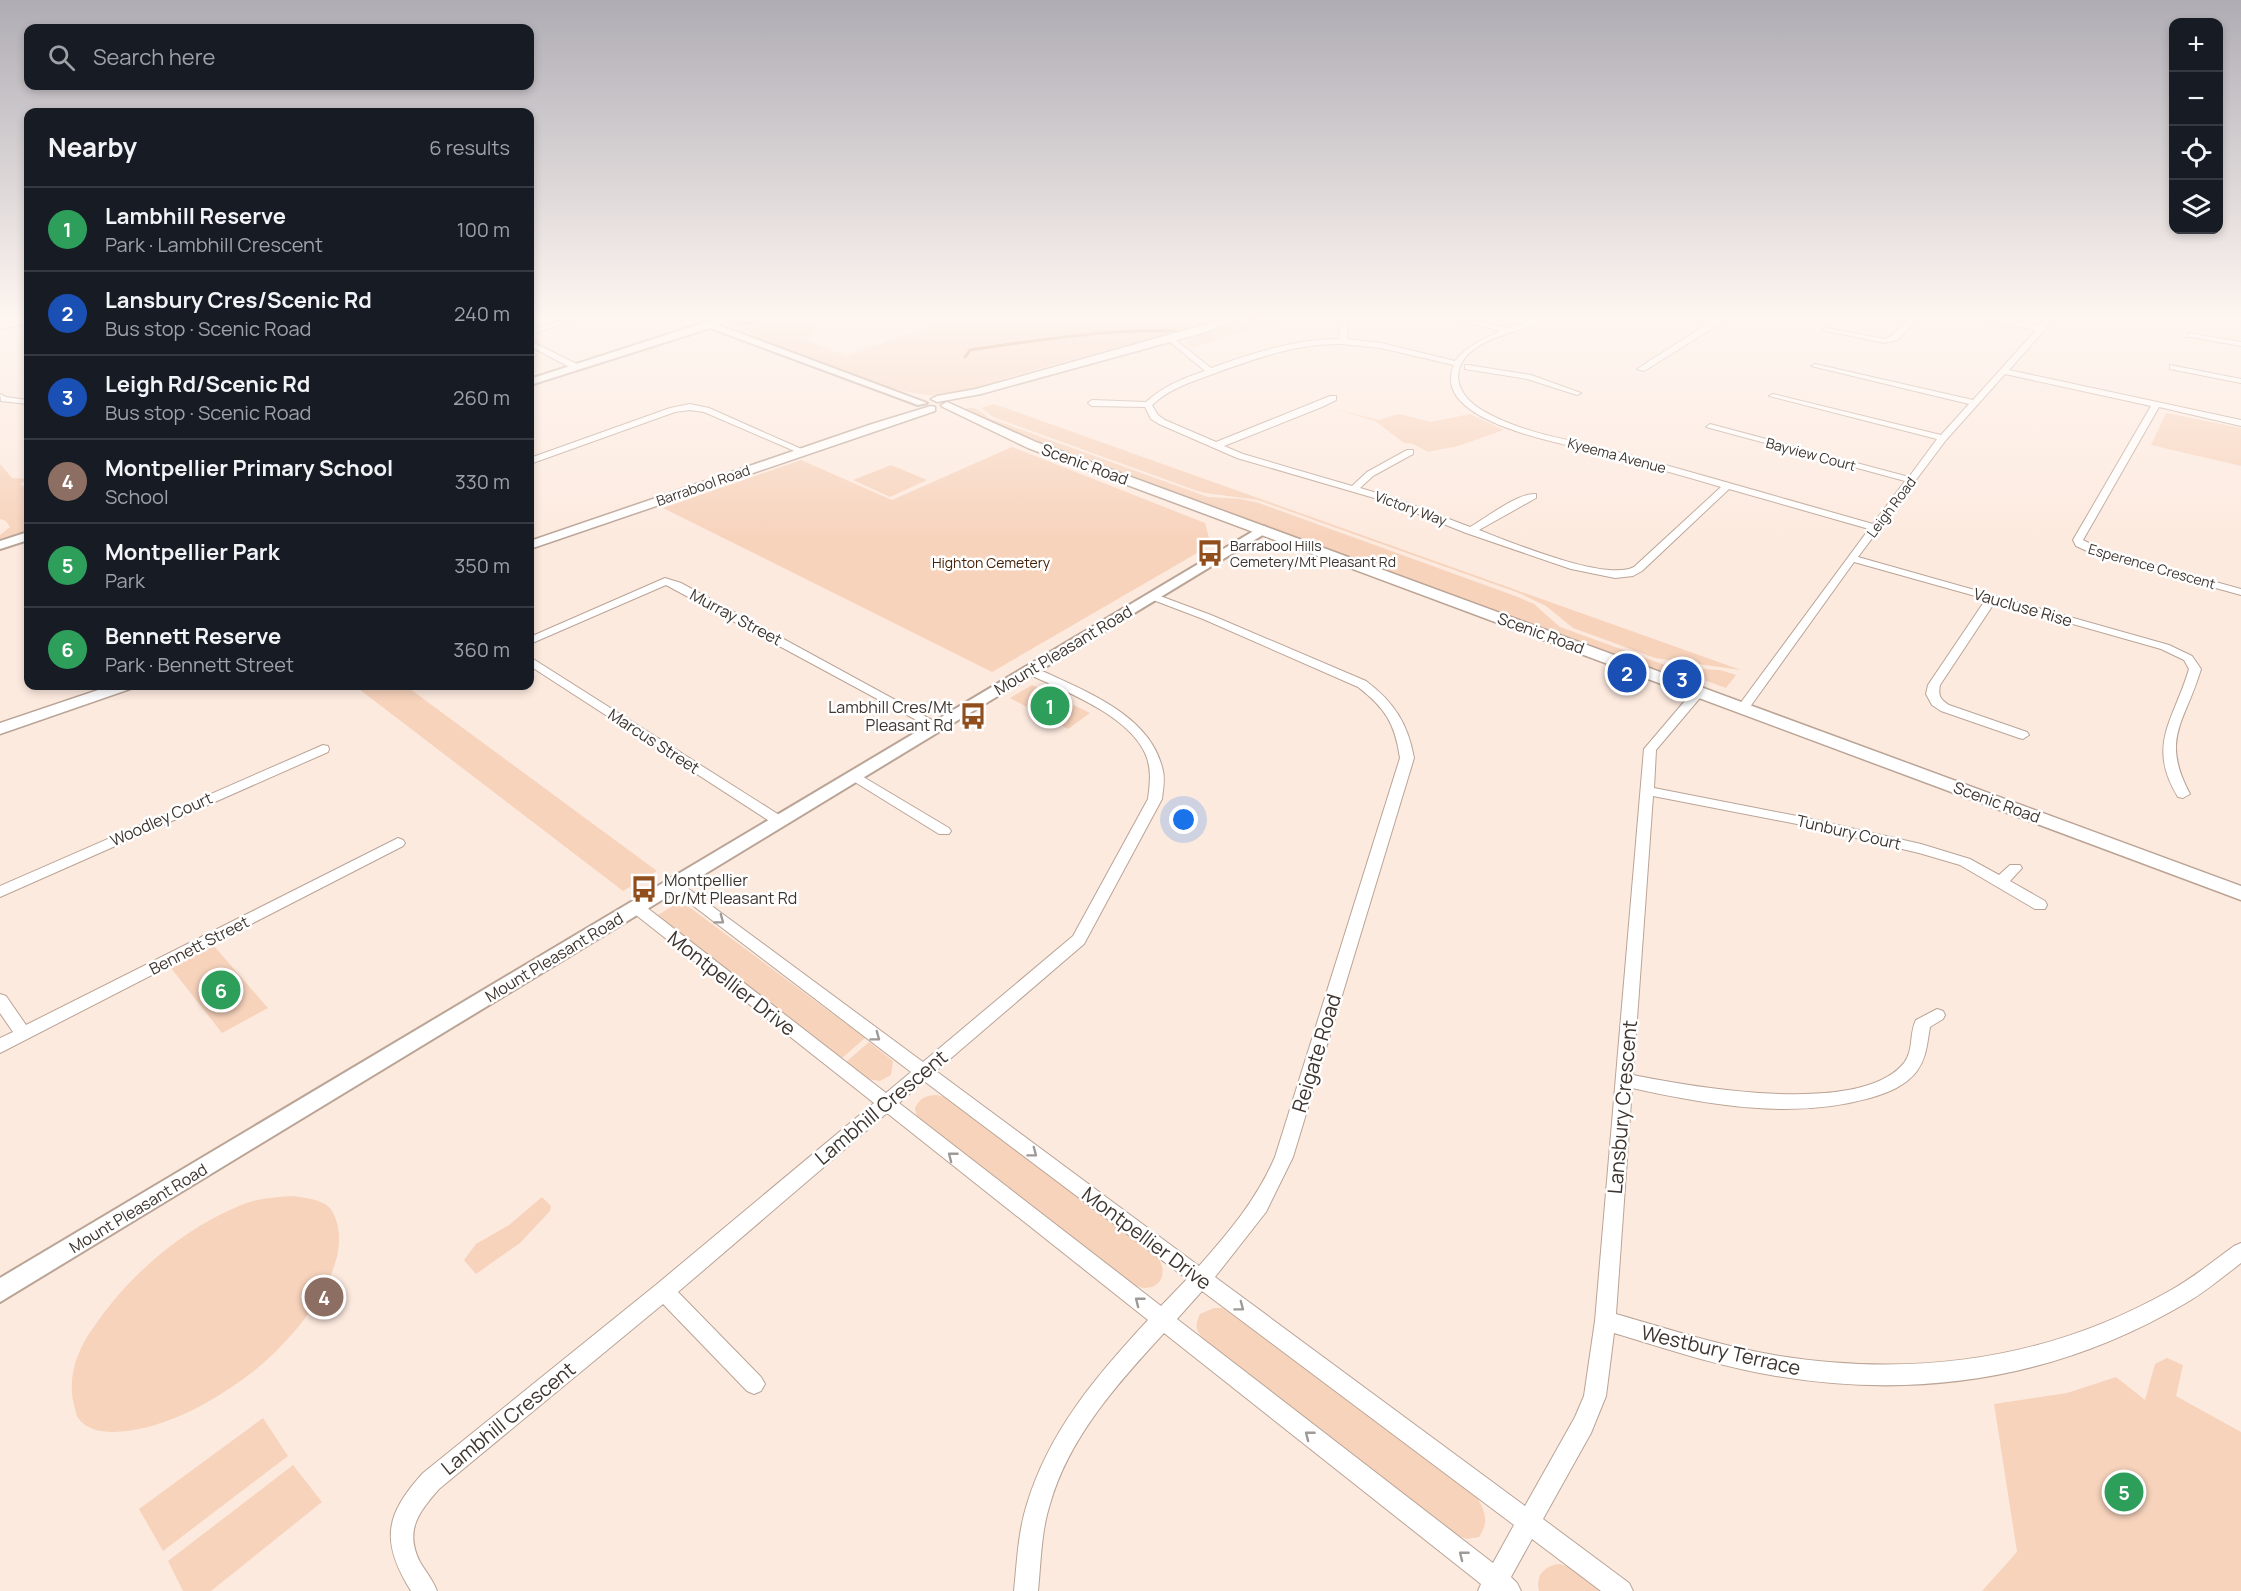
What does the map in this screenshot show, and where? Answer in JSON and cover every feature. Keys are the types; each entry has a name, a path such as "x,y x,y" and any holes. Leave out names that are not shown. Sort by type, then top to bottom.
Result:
{"main road":[{"name":"Barrabool Road","path":"534,544 934,404 979,391"},
{"name":"Scenic Road","path":"934,404 1032,445 2241,893"},
{"path":"0,729 112,690"}],"street":[{"name":"Scenic Road","path":"891,391 934,404"},
{"path":"1092,404 1148,405 1160,391"},
{"name":"Kyeema Avenue","path":"1459,391 1469,405 1493,419 1529,432 1875,528"},
{"path":"1572,391 1577,393"},
{"path":"1923,391 1974,403"},
{"name":"Leigh Road","path":"1743,708 1943,438 1985,391"},
{"path":"2095,391 2241,423"},
{"path":"0,396 4,399 24,402"},
{"path":"1773,396 1943,438"},
{"path":"1215,446 1250,430 1306,411 1333,398"},
{"name":"Victory Way","path":"1148,405 1154,417 1162,422 1215,446 1270,465 1416,508 1470,531 1588,572 1615,575 1629,574 1638,569 1727,486"},
{"name":"Esperence Crescent","path":"2156,405 2078,540 2080,544 2100,554 2241,591"},
{"path":"534,460 688,407 703,409 802,451"},
{"name":"Bayview Court","path":"1710,427 1911,480"},
{"path":"1354,489 1370,474 1410,452"},
{"path":"1470,531 1496,517 1512,504 1533,496"},
{"name":"Mount Pleasant Road","path":"0,1291 1262,530"},
{"path":"0,545 24,537"},
{"name":"Vaucluse Rise","path":"1852,558 2166,647 2192,661 2194,674 2175,720 2167,754 2170,770 2183,794"},
{"name":"Murray Street","path":"534,639 665,581 677,585 937,726"},
{"name":"Reigate Road","path":"1026,1591 1029,1553 1038,1505 1051,1467 1070,1432 1095,1395 1201,1278 1259,1210 1274,1186 1407,758 1404,733 1395,716 1382,698 1362,684 1208,617 1152,596"},
{"path":"1992,598 1934,685 1932,694 1936,702 1945,708 2023,735"},
{"name":"Marcus Street","path":"534,664 779,821"},
{"name":"Lambhill Crescent","path":"425,1591 410,1571 402,1551 402,1530 410,1505 431,1481 664,1291 1079,939 1138,834 1157,791 1156,765 1150,747 1124,721 1030,670"},
{"name":"Lansbury Crescent","path":"1498,1588 1529,1524 1583,1425 1595,1396 1605,1321 1650,749 1699,692"},
{"name":"Woodley Court","path":"0,892 323,749"},
{"path":"855,776 945,831"},
{"name":"Tunbury Court","path":"1647,791 1802,821 1921,849 1965,862 2040,905"},
{"name":"Bennett Street","path":"0,1046 399,843"},
{"path":"2000,882 2014,868"},
{"name":"Montpellier Drive","path":"673,885 1621,1591"},
{"name":"Montpellier Drive","path":"636,907 1164,1320 1498,1588"},
{"path":"0,1000 23,1034"},
{"path":"1625,1080 1730,1100 1781,1103 1850,1096 1871,1091 1901,1076 1915,1060 1922,1024 1937,1015"},
{"name":"Westbury Terrace","path":"1605,1321 1735,1357 1797,1369 1880,1377 1947,1373 2009,1365 2075,1347 2132,1322 2180,1296 2241,1252"},
{"path":"664,1291 754,1384"}],"green space":[{"path":"905,391 970,391 945,396"},
{"path":"994,404 1741,670 1655,658 1573,628 1546,606 1519,593 1258,500 1205,493 1192,489 993,417 981,408"},
{"path":"1329,407 1378,420 1399,414 1431,422 1470,414 1504,430 1458,446 1428,452 1413,444 1404,443 1375,421"},
{"path":"975,408 989,418 1208,497 1241,499 1259,503 1518,597 1534,604 1560,627 1665,665 1680,667 1681,672 1672,669 1666,674 986,422 964,410"},
{"path":"2166,413 2241,428 2241,466 2151,445"},
{"name":"Highton Cemetery","path":"1012,447 1205,523 1211,545 992,672 663,508 801,460 892,500"},
{"path":"0,464 12,478 24,479 20,484 24,487 24,531 0,539 0,535 10,527 6,521 0,519"},
{"path":"891,465 927,480 890,497 853,480"},
{"path":"1686,668 1720,670 1736,675 1726,688 1687,674"},
{"path":"1032,685 1090,713 1068,729 1010,698"},
{"path":"360,690 411,690 657,871 623,891"},
{"path":"681,901 865,1038 841,1059 656,916"},
{"path":"214,946 268,1008 222,1033 171,968"},
{"path":"869,1042 893,1061 891,1075 880,1081 867,1079 846,1062"},
{"path":"937,1095 944,1097 1158,1258 1163,1273 1158,1284 1146,1288 1131,1283 917,1118 915,1108 921,1099"},
{"path":"294,1196 317,1201 329,1207 337,1225 339,1246 334,1267 325,1287 313,1307 284,1343 243,1379 207,1402 181,1415 136,1430 104,1431 85,1425 77,1417 72,1395 75,1365 87,1337 123,1290 140,1272 177,1241 219,1215 254,1201"},
{"path":"542,1197 551,1206 550,1211 520,1243 476,1274 464,1260 476,1244 509,1225"},
{"path":"1214,1308 1227,1311 1477,1498 1483,1508 1485,1518 1479,1537 1467,1539 1456,1535 1206,1341 1198,1332 1197,1322 1200,1314"},
{"path":"2167,1358 2183,1365 2176,1396 2241,1432 2241,1591 1982,1591 2017,1552 1994,1404 2067,1393 2116,1377 2145,1400 2155,1364"},
{"path":"263,1418 288,1456 163,1551 139,1509"},
{"path":"293,1465 322,1502 211,1591 183,1591 168,1561"},
{"path":"1560,1564 1569,1567 1600,1591 1539,1591 1538,1580 1542,1572 1550,1566"}],"place":[{"name":"Barrabool Hills Cemetery/Mt Pleasant Rd","path":"1210,553"},
{"name":"Lansbury Cres/Scenic Rd","path":"1627,673"},
{"name":"Leigh Rd/Scenic Rd","path":"1682,679"},
{"name":"Lambhill Reserve","path":"1050,706"},
{"name":"Lambhill Cres/Mt Pleasant Rd","path":"973,716"},
{"name":"Montpellier Dr/Mt Pleasant Rd","path":"644,889"},
{"name":"Bennett Reserve","path":"221,990"},
{"name":"Montpellier Primary School","path":"324,1297"},
{"name":"Montpellier Park","path":"2124,1492"}]}
